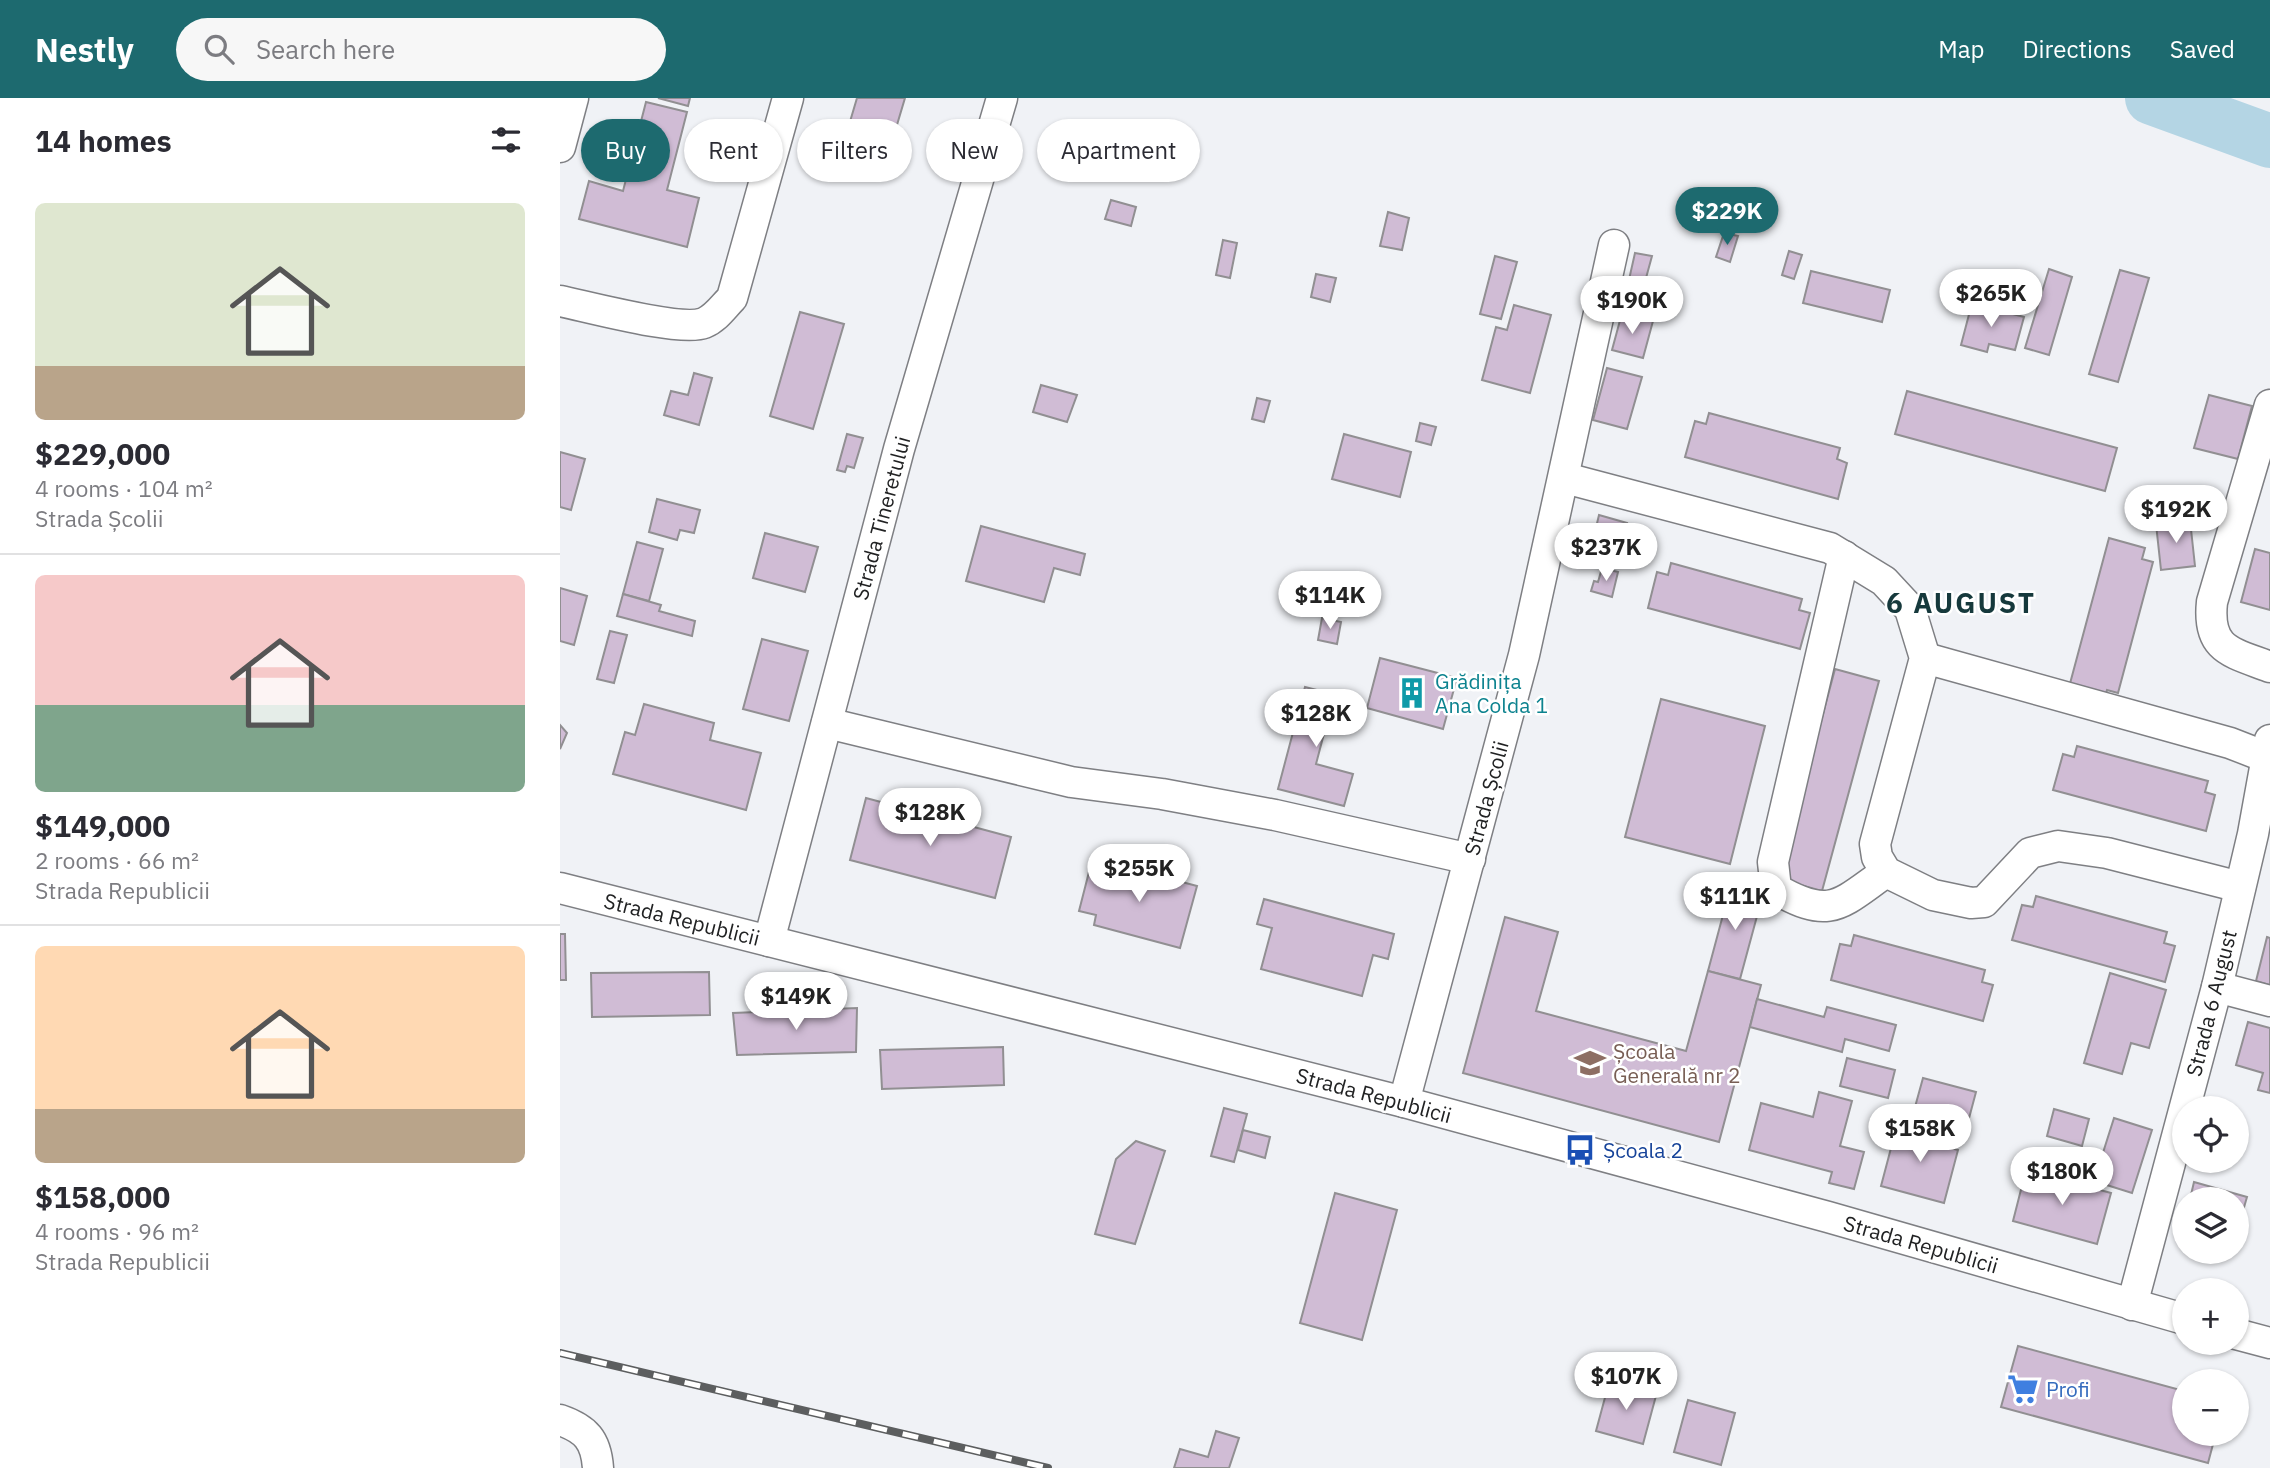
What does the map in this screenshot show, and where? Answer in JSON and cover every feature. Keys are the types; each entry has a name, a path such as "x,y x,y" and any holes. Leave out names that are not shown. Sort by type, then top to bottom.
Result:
{"street":[{"path":"560,147 573,98"},
{"path":"560,301 680,325 701,324 716,316 732,298 788,98"},
{"name":"Strada Tineretului","path":"769,941 899,449 1002,98"},
{"name":"Strada Școlii","path":"1404,1102 1524,655 1614,246"},
{"path":"2270,405 2212,602 2209,625 2216,640 2236,654 2270,667"},
{"path":"1565,478 1830,548 1884,581 1910,609 1925,658 1875,844 1877,857 1886,872 1933,895 1971,904 1984,902 2030,853 2057,846 2108,853 2240,887"},
{"path":"1844,556 1773,862 1773,880 1776,890 1817,908 1840,904 1886,872"},
{"path":"1925,658 2230,743 2268,749"},
{"path":"827,723 1071,782 1162,794 1275,815 1470,859"},
{"name":"Strada 6 August","path":"2132,1305 2217,987 2268,749"},
{"name":"Strada Republicii","path":"560,888 1404,1102 1828,1217 2172,1316"},
{"path":"2217,987 2270,1000"},
{"path":"2249,1337 2270,1343"},
{"path":"560,1420 579,1427 592,1440 598,1468"}],"building":[{"path":"658,98 690,98 688,106"},
{"path":"857,98 905,98 899,119 851,119"},
{"path":"646,102 687,112 670,178 670,119 642,119"},
{"path":"589,182 623,191 625,182 669,182 667,190 699,198 687,247 579,219"},
{"path":"1111,200 1136,207 1131,226 1105,219"},
{"path":"1388,212 1409,218 1402,250 1380,246"},
{"path":"1724,233 1738,236 1730,262 1716,257"},
{"path":"1223,240 1237,243 1230,278 1216,275"},
{"path":"1789,251 1802,255 1794,279 1782,275"},
{"path":"1635,253 1652,256 1643,289 1628,284"},
{"path":"1495,256 1517,262 1501,319 1480,314"},
{"path":"2049,269 2072,277 2049,355 2025,348"},
{"path":"2120,270 2149,278 2118,382 2089,374"},
{"path":"1811,271 1890,290 1882,322 1803,303"},
{"path":"1316,274 1336,278 1330,302 1311,297"},
{"path":"1972,303 2024,317 2015,350 1989,344 1987,352 1961,345"},
{"path":"1514,305 1551,315 1530,393 1482,380 1496,327 1507,330"},
{"path":"800,312 844,324 813,429 770,416"},
{"path":"1622,313 1653,321 1643,358 1612,350"},
{"path":"1607,368 1642,377 1627,429 1593,420"},
{"path":"694,373 712,378 699,425 664,415 671,391 688,395"},
{"path":"1041,385 1077,395 1067,422 1033,412"},
{"path":"1907,391 2117,448 2105,491 1895,434"},
{"path":"2209,395 2252,406 2238,459 2194,448"},
{"path":"1257,398 1270,401 1264,422 1252,419"},
{"path":"1709,413 1840,448 1837,459 1847,463 1838,499 1685,457 1695,421 1706,424"},
{"path":"1420,423 1436,427 1431,445 1416,441"},
{"path":"847,434 863,438 854,468 847,466 845,472 837,470"},
{"path":"1344,434 1411,452 1400,497 1332,479"},
{"path":"560,452 585,459 571,510 560,507"},
{"path":"657,499 700,510 694,533 680,530 677,540 649,532"},
{"path":"1599,515 1627,523 1620,548 1593,540"},
{"path":"2190,520 2195,566 2161,570 2156,524"},
{"path":"981,526 1085,554 1080,575 1054,568 1044,602 966,581"},
{"path":"765,533 818,547 805,592 753,578"},
{"path":"2109,538 2145,548 2142,559 2153,562 2118,693 2107,690 2104,700 2068,691"},
{"path":"637,542 663,549 649,601 623,594"},
{"path":"2255,549 2270,553 2270,610 2241,602"},
{"path":"1671,563 1802,599 1799,610 1810,613 1800,649 1648,608 1657,572 1668,575"},
{"path":"1602,568 1618,572 1612,597 1591,591 1594,581 1598,582"},
{"path":"560,588 587,596 574,645 560,641"},
{"path":"623,594 661,605 659,611 695,621 692,636 617,616"},
{"path":"1322,618 1341,622 1337,644 1318,640"},
{"path":"610,631 627,635 614,683 597,679"},
{"path":"762,639 808,651 789,721 743,709"},
{"name":"Grădinița Ana Colda 1","path":"1380,658 1457,678 1443,729 1367,708"},
{"path":"1835,669 1879,681 1822,891 1779,879"},
{"path":"1305,687 1352,699 1343,731 1326,726 1316,764 1353,774 1344,806 1278,789"},
{"path":"1661,699 1765,726 1730,864 1625,837"},
{"path":"644,704 714,723 710,740 761,753 746,810 613,774 625,732 635,735"},
{"path":"560,725 567,733 560,749"},
{"path":"2077,746 2208,781 2205,792 2215,795 2206,831 2053,790 2063,754 2074,757"},
{"path":"866,798 1011,837 995,898 850,860"},
{"path":"1110,863 1197,886 1180,948 1094,925 1096,915 1079,911 1090,868 1108,872"},
{"path":"1731,885 1763,894 1740,979 1708,971"},
{"path":"2036,896 2167,932 2164,943 2175,946 2165,982 2012,940 2022,905 2033,907"},
{"path":"1264,899 1394,934 1388,959 1373,955 1362,996 1261,969 1272,928 1257,924"},
{"path":"1505,917 1558,932 1536,1011 1686,1051 1708,971 1761,985 1719,1142 1463,1073"},
{"path":"560,934 565,934 566,980 560,980"},
{"path":"1854,935 1985,970 1982,982 1993,985 1983,1021 1831,980 1840,944 1851,946"},
{"path":"2267,937 2270,938 2270,985 2256,981"},
{"path":"709,972 710,1015 592,1017 591,973"},
{"path":"2110,973 2166,990 2149,1048 2131,1043 2122,1074 2084,1063"},
{"path":"1757,999 1824,1017 1827,1007 1896,1025 1889,1051 1845,1039 1842,1052 1750,1027"},
{"path":"857,1008 856,1052 737,1055 733,1013"},
{"path":"2248,1022 2270,1028 2270,1093 2258,1090 2263,1073 2236,1065"},
{"path":"1003,1047 1004,1085 882,1089 880,1050"},
{"path":"1847,1058 1895,1070 1888,1098 1840,1086"},
{"path":"1923,1078 1976,1092 1968,1122 1915,1107"},
{"path":"1819,1092 1852,1101 1840,1146 1864,1152 1854,1189 1829,1183 1832,1172 1749,1150 1761,1103 1813,1117"},
{"path":"1224,1108 1247,1114 1234,1162 1211,1156"},
{"path":"2054,1109 2089,1119 2082,1146 2047,1136"},
{"path":"2114,1118 2152,1130 2132,1193 2094,1181"},
{"path":"1912,1121 1940,1128 1936,1144 1958,1150 1944,1203 1881,1186 1895,1133 1908,1136"},
{"path":"1243,1130 1270,1137 1265,1158 1238,1150"},
{"path":"1136,1141 1165,1151 1135,1244 1095,1234 1116,1159"},
{"path":"2026,1170 2111,1193 2097,1244 2013,1221"},
{"path":"2194,1182 2212,1187 2193,1187"},
{"path":"1335,1193 1397,1210 1362,1340 1300,1323"},
{"path":"2018,1346 2172,1388 2172,1446 2213,1446 2208,1463 2001,1407"},
{"path":"1610,1379 1657,1392 1643,1444 1596,1431"},
{"path":"1688,1400 1735,1413 1721,1465 1674,1452"},
{"path":"1216,1431 1239,1438 1229,1468 1174,1468 1180,1449 1208,1457"}],"waterway":[{"path":"2152,98 2270,141"}],"railway":[{"path":"560,1353 1048,1468"}],"place":[{"name":"Grădinița Ana Colda 1","path":"1412,693"},
{"name":"Școala Generală nr 2","path":"1590,1063"},
{"name":"Școala 2","path":"1580,1150"},
{"name":"Profi","path":"2023,1389"}],"district":[{"name":"6 AUGUST","path":"1961,602"}]}
